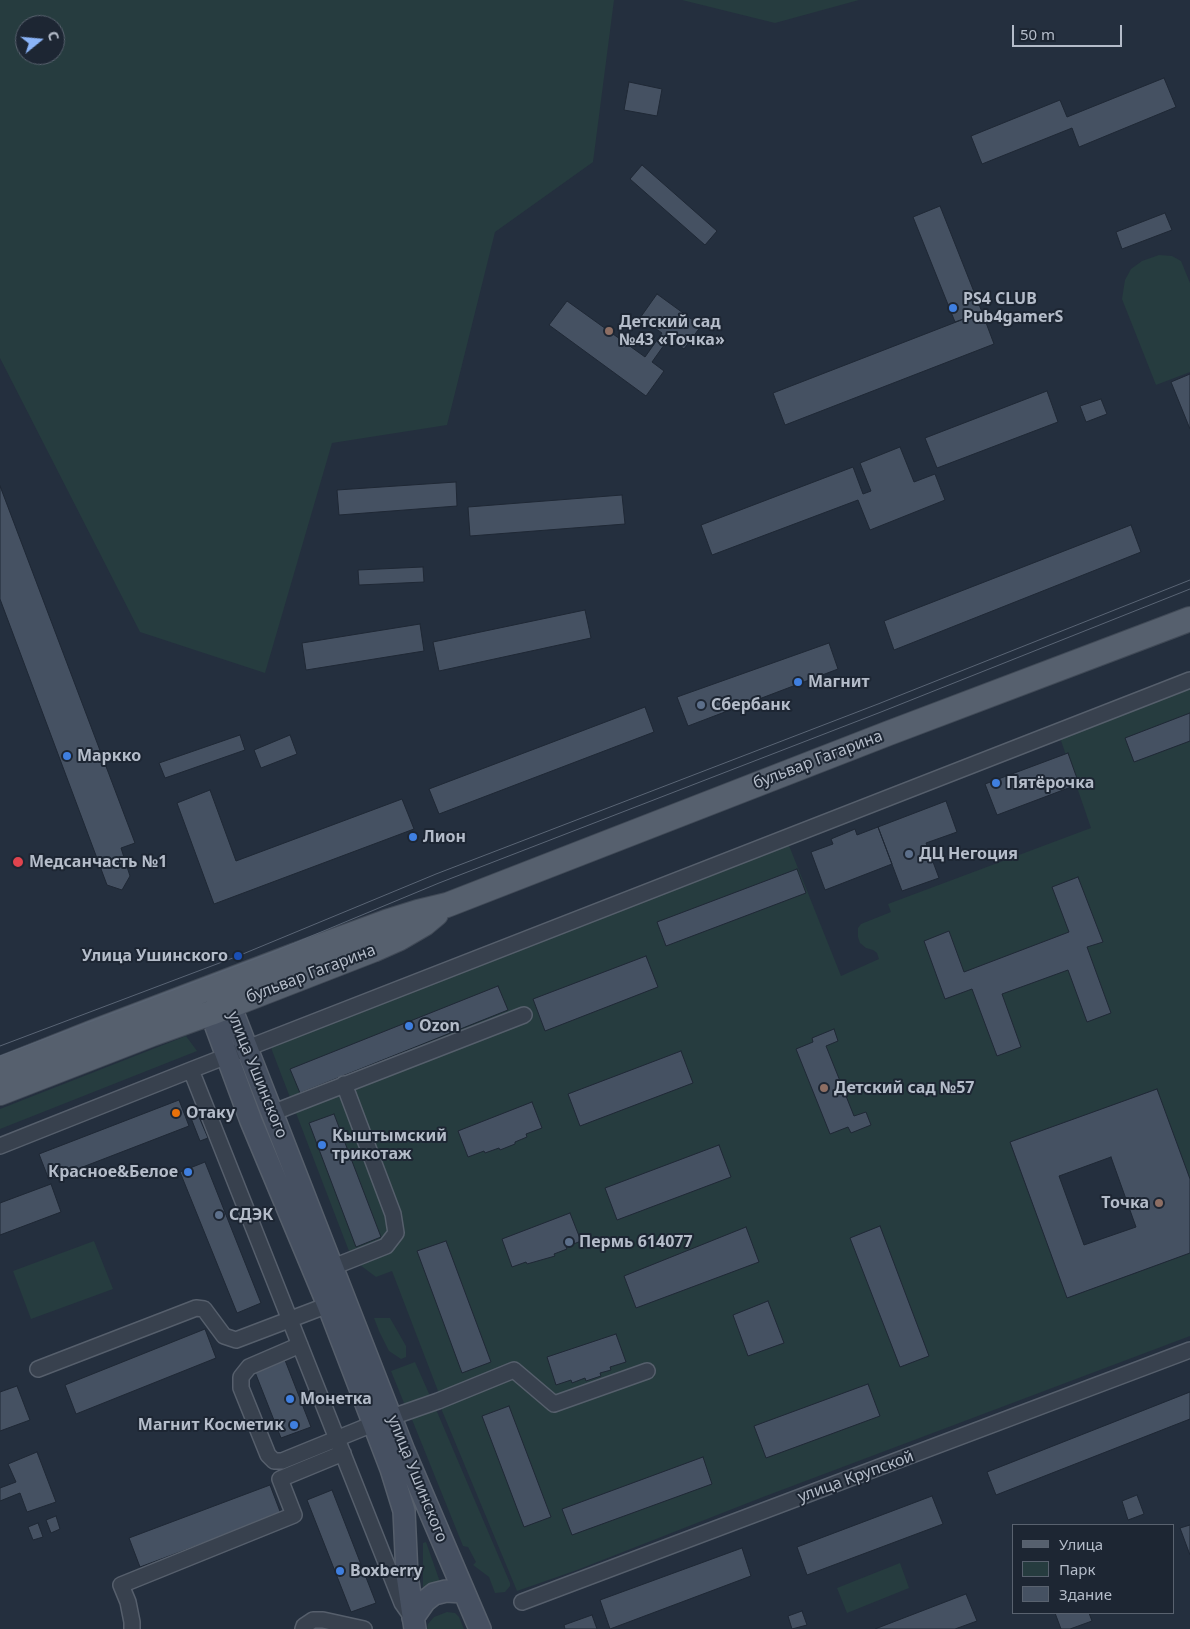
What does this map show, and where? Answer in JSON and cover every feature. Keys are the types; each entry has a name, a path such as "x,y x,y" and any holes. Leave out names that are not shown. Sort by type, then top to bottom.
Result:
{"main road":[{"name":"бульвар Гагарина","path":"0,1093 97,1043 213,987 386,922 447,905 889,733 1190,619"},
{"name":"бульвар Гагарина","path":"0,1069 220,1009 400,938 424,924 447,905"},
{"name":"улица Ушинского","path":"213,987 220,1009 227,1057 252,1121 336,1301 382,1421 391,1469 404,1512 407,1575 414,1623"},
{"name":"улица Ушинского","path":"220,1009 246,1049 272,1112 333,1266 336,1301"},
{"name":"улица Ушинского","path":"382,1421 404,1451 480,1629"},
{"path":"414,1623 425,1602 434,1594 446,1591 463,1592"}],"street":[{"path":"0,1146 1190,680"},
{"path":"272,1112 524,1016"},
{"path":"191,1070 402,1603 414,1623"},
{"path":"333,1266 386,1246 396,1233 393,1214 344,1084"},
{"path":"38,1370 196,1308 204,1310 224,1336 236,1340 336,1301"},
{"path":"300,1345 249,1367 242,1377 241,1388 268,1456 274,1461 282,1461 514,1370 554,1404 647,1371"},
{"name":"улица Крупской","path":"522,1602 1190,1350"},
{"path":"132,1629 128,1602 121,1585 294,1515 280,1479 344,1453"},
{"path":"303,1629 304,1626 313,1620 323,1620 364,1629"}],"green space":[{"path":"0,0 614,0 593,162 495,232 447,425 332,443 265,673 140,632 0,358"},
{"path":"682,0 859,0 775,23"},
{"path":"1159,255 1172,256 1181,261 1190,283 1190,372 1156,385 1122,299 1125,280 1131,269 1142,261"},
{"path":"1190,680 1190,1179 1156,1089 1010,1143 1067,1298 1190,1253 1190,1336 763,1497 577,1570 517,1591 438,1401 438,1391 392,1271 376,1277 352,1259 268,1040 786,838 841,976 879,959 877,953 860,943 858,928 861,924 891,912 888,904 1091,828 1058,732"},
{"path":"186,1036 197,1051 0,1129 0,1109"},
{"path":"94,1241 113,1289 31,1319 13,1271"},
{"path":"374,1318 390,1318 406,1346 406,1357 401,1359 389,1351"},
{"path":"415,1362 430,1396 412,1403 404,1403 391,1371"},
{"path":"435,1407 510,1583 505,1592 495,1593 489,1577 473,1565 476,1562 468,1547 463,1546 411,1417"},
{"path":"426,1542 441,1585 423,1592 423,1543"},
{"path":"900,1563 909,1588 847,1613 837,1588"},
{"path":"447,1612 455,1613 459,1617 464,1629 427,1629 428,1624 434,1617"}],"building":[{"path":"1164,78 1176,107 1079,147 1072,128 982,164 971,136 1060,100 1067,117"},
{"path":"629,82 662,89 657,116 624,110"},
{"path":"642,165 717,231 705,245 630,179"},
{"path":"940,206 982,312 955,322 913,217"},
{"path":"1165,213 1172,230 1122,249 1116,232"},
{"path":"657,294 701,326 684,349 669,338 652,362 664,371 646,396 549,325 567,301 645,357 662,333 640,318"},
{"path":"982,312 994,344 785,425 773,393"},
{"path":"1190,374 1190,429 1171,382"},
{"path":"1047,391 1058,422 937,468 925,438"},
{"path":"1101,399 1107,414 1086,422 1080,406"},
{"path":"900,447 914,482 935,474 945,500 870,530 858,500 712,555 701,525 853,467 863,494 871,491 860,463"},
{"path":"456,482 457,506 339,515 337,490"},
{"path":"0,486 135,843 121,848 130,876 122,890 107,885 0,599"},
{"path":"622,495 625,524 470,536 468,507"},
{"path":"1131,525 1141,552 894,650 884,621"},
{"path":"423,567 424,582 359,585 358,570"},
{"path":"585,610 591,638 439,671 433,642"},
{"path":"420,624 424,651 306,670 302,643"},
{"path":"829,643 838,669 688,726 677,697"},
{"path":"645,707 654,732 439,814 429,789"},
{"path":"1190,713 1190,741 1134,762 1125,738"},
{"path":"240,735 245,750 165,778 159,763"},
{"path":"290,735 297,754 261,768 254,750"},
{"path":"1068,753 1079,784 997,815 985,784"},
{"path":"210,790 236,861 402,799 414,829 214,904 177,803"},
{"name":"ДЦ Негоция","path":"946,801 957,832 926,843 939,878 902,891 878,827"},
{"path":"878,827 892,864 825,890 811,852 833,844 831,839 855,829 857,835"},
{"path":"797,869 806,893 666,946 657,922"},
{"path":"1078,877 1103,942 1087,947 1111,1013 1087,1022 1068,970 1002,994 1021,1047 997,1056 972,989 945,999 924,941 949,931 964,972 1069,932 1052,887"},
{"path":"646,956 658,987 545,1031 533,999"},
{"path":"498,986 508,1010 300,1093 290,1069"},
{"path":"834,1029 838,1041 826,1046 854,1116 866,1112 871,1125 851,1133 848,1127 830,1134 796,1049 813,1042 812,1038"},
{"path":"681,1051 693,1083 580,1126 568,1094"},
{"name":"Точка","path":"1157,1089 1190,1179 1190,1253 1067,1298 1010,1142","holes":["1111,1157 1136,1227 1084,1245 1059,1176"]},
{"path":"179,1100 189,1126 49,1180 39,1154"},
{"path":"532,1102 542,1128 526,1134 527,1137 500,1150 499,1148 485,1153 484,1151 468,1157 458,1131"},
{"path":"196,1110 208,1138 200,1141 189,1113"},
{"path":"334,1114 381,1237 356,1247 309,1123"},
{"path":"719,1145 731,1177 617,1220 605,1188"},
{"path":"205,1162 261,1303 237,1313 180,1172"},
{"path":"51,1184 61,1212 0,1235 0,1203"},
{"path":"570,1213 581,1241 566,1247 567,1249 554,1254 555,1256 512,1267 502,1239"},
{"path":"880,1226 929,1356 900,1367 850,1238"},
{"path":"746,1227 759,1262 636,1308 624,1276"},
{"path":"446,1241 491,1362 462,1373 417,1251"},
{"path":"768,1301 784,1343 748,1356 733,1315"},
{"path":"205,1329 216,1358 76,1414 65,1385"},
{"path":"616,1334 626,1362 610,1367 611,1370 600,1373 601,1376 586,1381 585,1378 572,1383 571,1380 556,1385 547,1357"},
{"path":"283,1355 311,1427 281,1438 253,1367"},
{"path":"868,1384 880,1416 766,1458 754,1426"},
{"path":"17,1386 30,1420 0,1431 0,1392"},
{"path":"1190,1392 1190,1419 996,1495 987,1472"},
{"path":"509,1406 551,1517 524,1527 482,1416"},
{"path":"37,1452 56,1502 27,1512 20,1493 0,1501 0,1488 16,1482 8,1464"},
{"path":"703,1457 712,1484 572,1535 562,1509"},
{"path":"270,1485 281,1514 140,1567 129,1538"},
{"path":"332,1490 376,1603 351,1612 307,1500"},
{"path":"1137,1495 1144,1514 1128,1520 1122,1501"},
{"path":"932,1496 943,1524 807,1575 797,1547"},
{"path":"56,1516 60,1529 51,1533 46,1520"},
{"path":"38,1523 43,1537 33,1540 28,1527"},
{"path":"1190,1525 1190,1555 1180,1528"},
{"path":"742,1548 751,1576 610,1629 600,1600"},
{"path":"966,1594 977,1621 955,1629 875,1629"},
{"path":"802,1611 807,1625 792,1629 788,1616"},
{"path":"1055,1614 1089,1614 1092,1621 1070,1629 1061,1629"},
{"path":"592,1615 597,1629 565,1629 564,1625"}],"tram line":[{"path":"0,1046 238,956 436,874 878,704 1190,580"},
{"path":"0,1056 273,952 439,883 881,712 1190,589"}],"place":[{"name":"PS4 CLUB Pub4gamerS","path":"953,308"},
{"name":"Детский сад №43 «Точка»","path":"609,331"},
{"name":"Магнит","path":"798,682"},
{"name":"Сбербанк","path":"701,705"},
{"name":"Маркко","path":"67,756"},
{"name":"Пятёрочка","path":"996,783"},
{"name":"Лион","path":"413,837"},
{"name":"ДЦ Негоция","path":"909,854"},
{"name":"Медсанчасть №1","path":"18,862"},
{"name":"Улица Ушинского","path":"238,956"},
{"name":"Ozon","path":"409,1026"},
{"name":"Детский сад №57","path":"824,1088"},
{"name":"Отаку","path":"176,1113"},
{"name":"Кыштымский трикотаж","path":"322,1145"},
{"name":"Красное&Белое","path":"188,1172"},
{"name":"Точка","path":"1159,1203"},
{"name":"СДЭК","path":"219,1215"},
{"name":"Пермь 614077","path":"569,1242"},
{"name":"Монетка","path":"290,1399"},
{"name":"Магнит Косметик","path":"294,1425"},
{"name":"Boxberry","path":"340,1571"}]}
